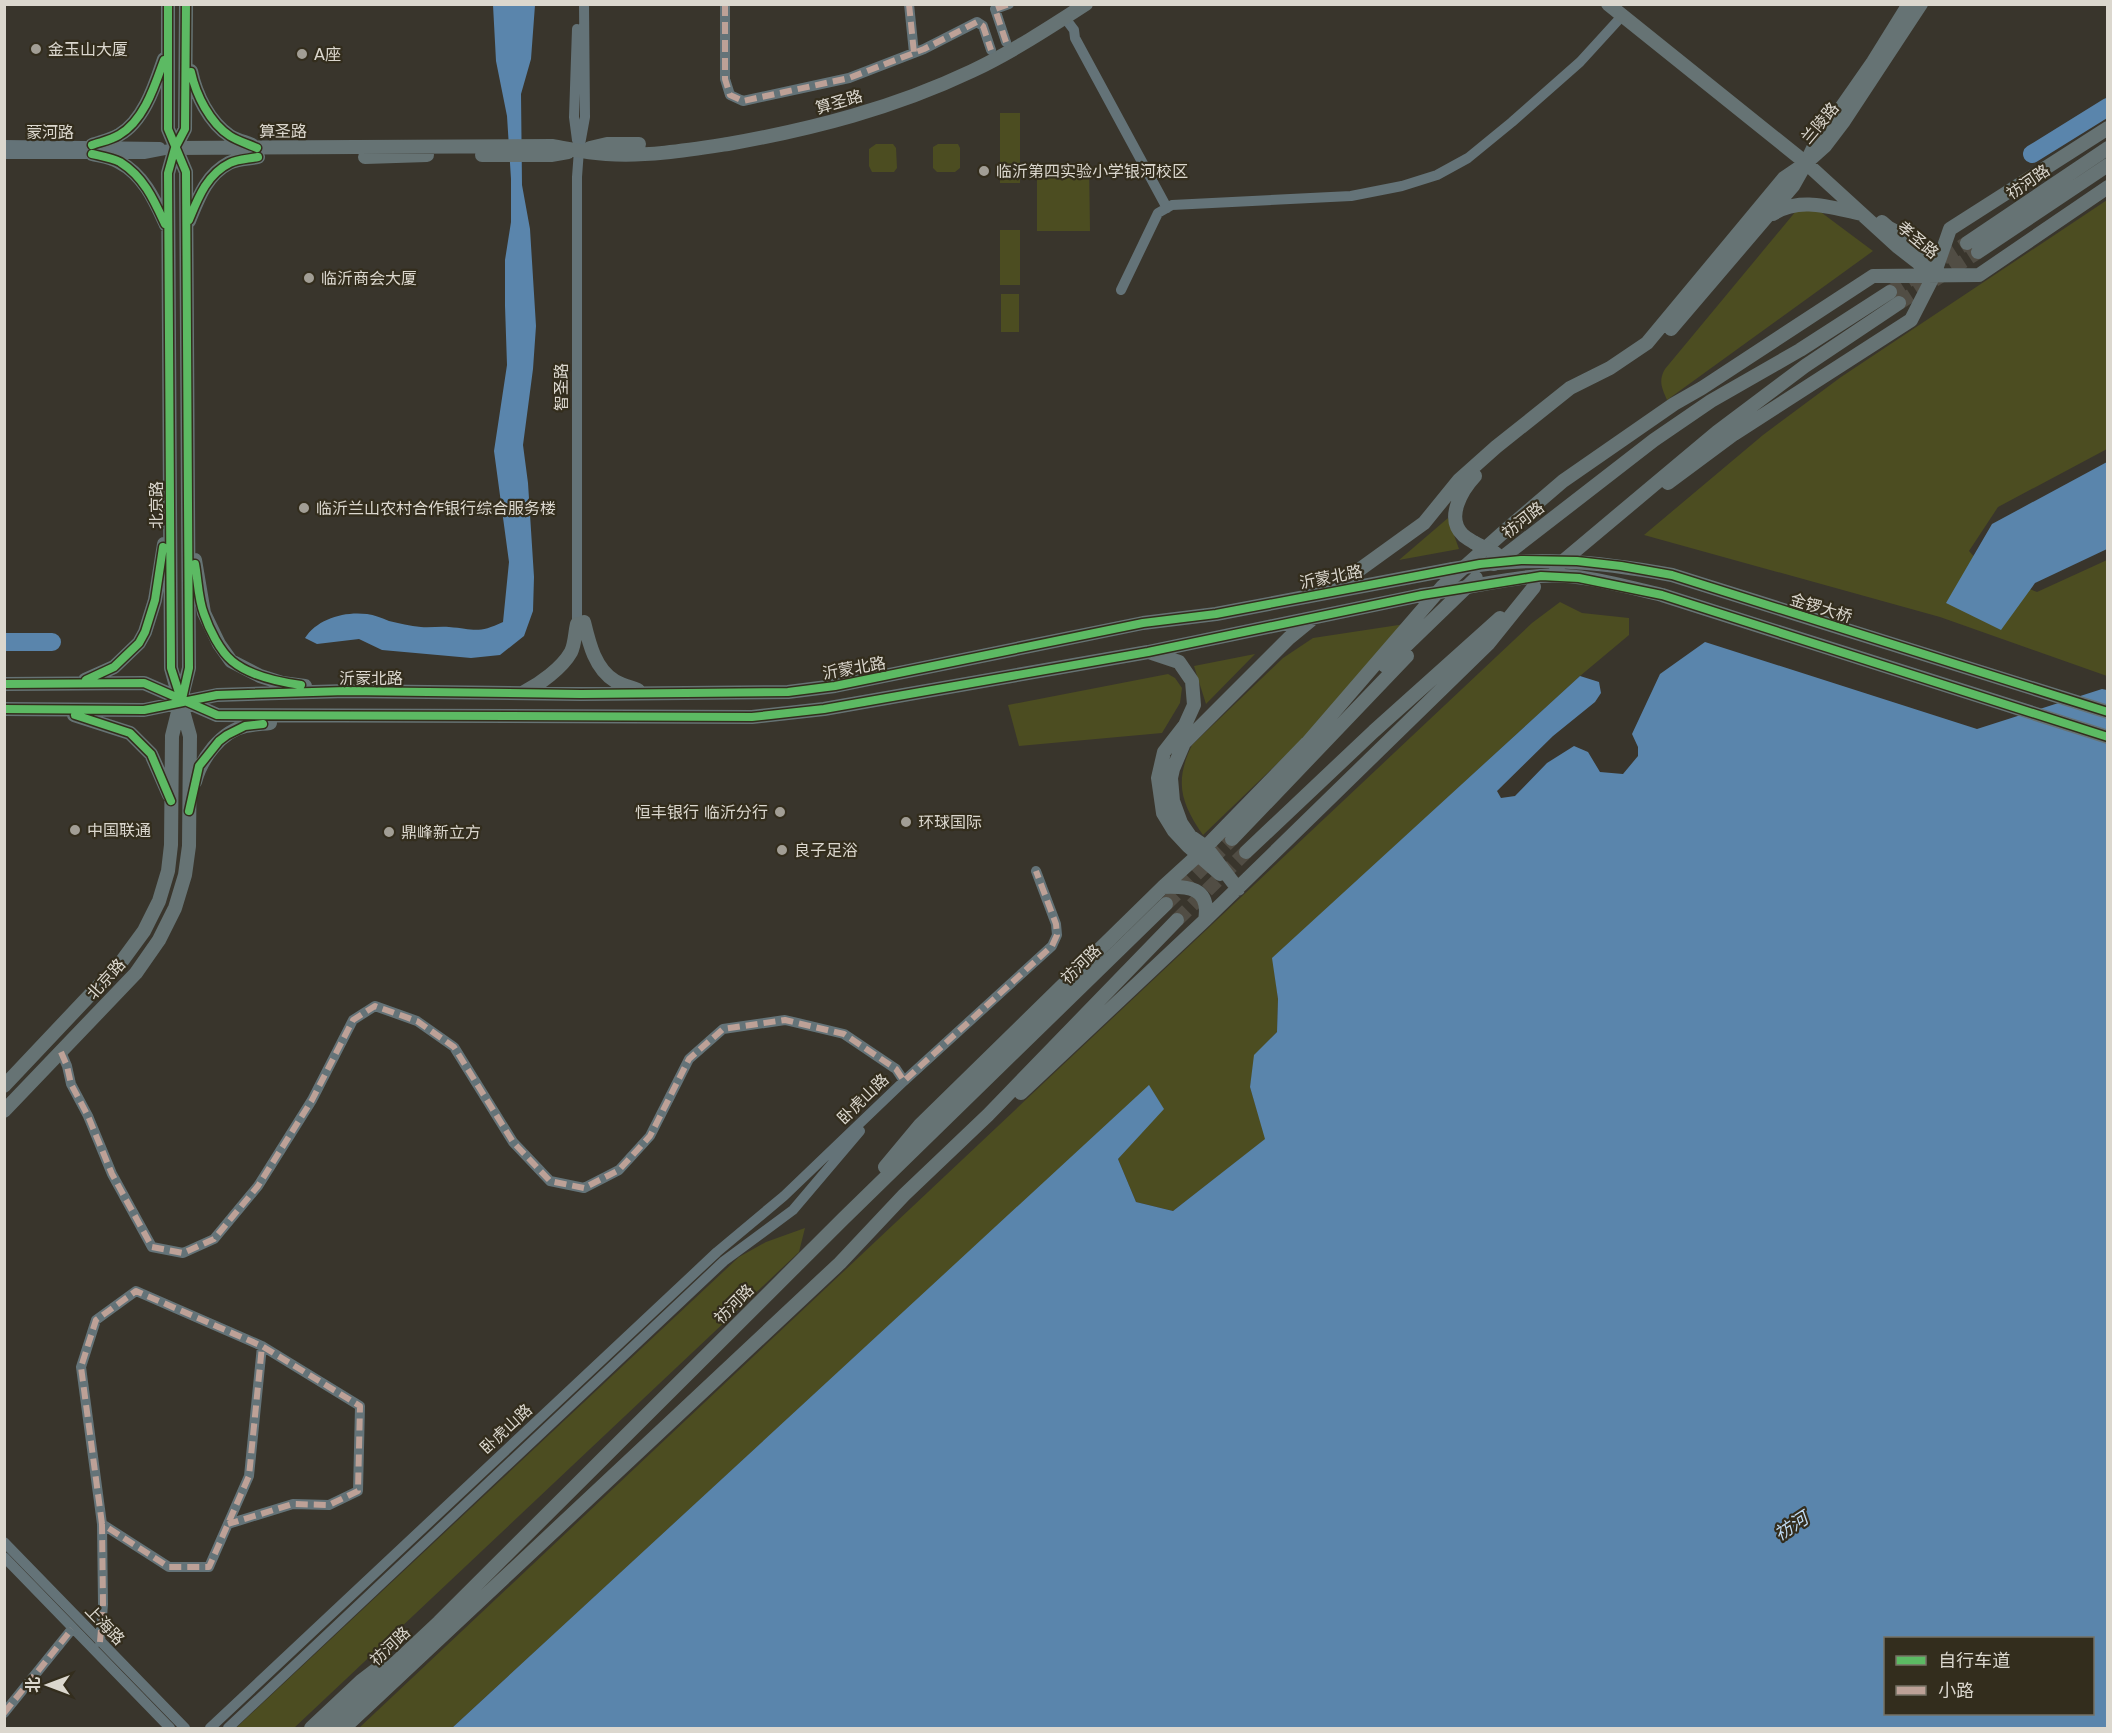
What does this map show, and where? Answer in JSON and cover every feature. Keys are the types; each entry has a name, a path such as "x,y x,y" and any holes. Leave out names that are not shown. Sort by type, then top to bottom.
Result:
{"main road":[{"name":"北京路","path":"4,1086 122,962 144,931 159,901 168,871 171,845 172,736 189,668 186,172 168,129 168,4"},
{"name":"北京路","path":"4,1111 136,973 159,940 176,908 185,875 189,846 190,736 171,668 168,172 175,148 185,129 186,4"},
{"name":"算圣路","path":"579,150 607,144 654,144 698,139 782,125 885,96 932,78 1067,11 1086,4"},
{"name":"孝圣路","path":"1608,4 1621,10 1806,163 1898,247 1934,275"},
{"name":"兰陵路","path":"1806,163 1817,140 1861,80 1909,4"},
{"name":"兰陵路","path":"1806,163 1825,146 1844,122 1921,4"},
{"name":"算圣路","path":"175,148 257,152 531,151 552,146 607,154 654,153 700,148 784,134 888,105 964,74 1018,46 1067,11"},
{"path":"186,46 194,84 202,104 229,135 257,152"},
{"path":"92,150 119,135 134,122 153,91 168,48"},
{"name":"祊河路","path":"1597,531 1677,477 1734,434 1911,320 1934,275 1950,229 2108,128"},
{"name":"祊河路","path":"2108,148 1972,248 2108,165"},
{"path":"92,150 118,161 150,190 168,231"},
{"path":"186,228 203,187 229,163 257,152"},
{"path":"1506,561 1463,535 1455,522 1457,507 1464,488 1492,459 1575,391 1652,351 1793,186 1806,163"},
{"path":"1330,591 1424,523 1459,480 1570,388 1617,364 1647,343 1784,178 1806,163"},
{"name":"孝圣路","path":"1806,163 1830,176 1889,228 1908,237 1934,275"},
{"path":"1302,749 1442,588 1563,481 1674,404 1873,276 1979,275 2108,187"},
{"path":"1764,220 1784,207 1811,204 1863,214"},
{"name":"祊河路","path":"1232,839 1410,653 1476,578 1654,440 1711,401 1894,298 1717,432 1597,531 1374,731 1246,852"},
{"path":"1583,495 1674,404"},
{"path":"70,683 91,679 114,667 139,643 155,600 170,503"},
{"path":"188,519 204,613 219,644 231,661 282,683 346,691"},
{"name":"沂蒙北路","path":"4,709 144,710 217,695 346,691 788,692 835,686 1143,623 1216,614 1453,569 1521,560"},
{"name":"金锣大桥","path":"1521,560 1577,561 1672,575 2108,712"},
{"path":"4,684 144,683 217,716 752,717 824,709 1148,652 1422,595 1541,576 1579,578 1662,595 2108,737"},
{"path":"843,1219 920,1125 1476,578"},
{"path":"840,1263 1238,889 1488,644 1533,587"},
{"path":"1238,889 1201,851 1177,814 1173,801 1171,778 1175,760 1184,743 1289,638 1312,619"},
{"path":"580,623 590,649 604,672 615,681 645,693"},
{"path":"523,693 547,677 571,651 580,623"},
{"path":"1148,652 1179,662 1192,681 1194,705 1185,725 1164,752 1158,778 1163,813 1174,831 1201,851"},
{"path":"58,710 130,733 151,754 171,801"},
{"path":"189,811 199,766 219,741 227,735 245,726 332,717"},
{"path":"1163,886 1186,886 1194,890 1203,898 1207,911 1205,920"},
{"name":"祊河路","path":"326,1728 439,1622 843,1219 1166,904"},
{"name":"祊河路","path":"344,1728 840,1263 904,1195 988,1115 1177,920"},
{"path":"311,1728 362,1681 439,1622"}],"street":[{"name":"智圣路","path":"577,4 574,117 579,150"},
{"name":"智圣路","path":"580,623 577,177 585,117 584,4"},
{"path":"724,4 725,79 730,94 743,101 849,78 914,53 977,22 982,26 991,50"},
{"path":"909,4 914,53"},
{"path":"1006,42 995,9 1009,4"},
{"path":"1121,290 1158,213 1172,205 1351,196 1402,186 1437,175 1468,158 1580,62 1621,10"},
{"path":"1067,11 1076,38 1167,208"},
{"name":"蒙河路","path":"4,145 92,150"},
{"name":"蒙河路","path":"4,154 144,145 175,148"},
{"path":"62,1052 71,1084 88,1116 112,1174 152,1247 183,1253 214,1239 258,1186 312,1100 353,1020 375,1006 417,1021 454,1047 513,1143 550,1181 584,1188 619,1170 650,1136 689,1059 723,1029 785,1020 844,1035 896,1069 904,1081 1052,946 1057,935 1056,924 1036,871"},
{"name":"卧虎山路","path":"210,1728 708,1260 784,1196 904,1081"},
{"name":"卧虎山路","path":"228,1728 724,1262 793,1210 904,1081"},
{"path":"100,1642 103,1605 102,1524 81,1367 96,1320 136,1292 262,1346 360,1406 358,1491 329,1505 293,1504 228,1524"},
{"path":"102,1524 169,1567 209,1567 249,1476 262,1346"},
{"name":"上海路","path":"4,1542 185,1728"},
{"name":"上海路","path":"4,1557 170,1728"},
{"path":"4,1713 72,1629"}],"shaded area":[{"path":"1000,113 1020,113 1020,183 1000,183"},
{"path":"876,144 893,144 896,148 897,168 894,172 872,172 869,166 869,149"},
{"path":"938,144 958,144 960,168 955,172 937,172 933,168 933,147"},
{"path":"1037,163 1089,163 1090,231 1037,231"},
{"path":"2107,200 2107,449 1998,507 1969,551 1990,574 2037,592 2107,560 2107,676 1940,617 1644,535 1763,435 1841,377"},
{"path":"1818,210 1873,251 1667,400 1661,381 1665,369 1796,211"},
{"path":"1000,230 1020,230 1020,285 1000,285"},
{"path":"1001,294 1019,294 1019,332 1001,332"},
{"path":"1448,518 1459,549 1399,560"},
{"path":"1560,602 1582,613 1629,618 1629,635 1580,676 1273,958 1278,999 1277,1032 1255,1055 1250,1087 1266,1139 1173,1211 1136,1202 1118,1159 1163,1109 1149,1086 452,1728 359,1728 1532,623"},
{"path":"1425,621 1203,835 1189,813 1182,792 1183,770 1192,745 1283,658 1313,638"},
{"path":"1255,654 1206,704 1194,666"},
{"path":"1168,674 1175,678 1182,688 1180,703 1162,733 1019,746 1008,705"},
{"path":"805,1228 799,1252 294,1728 236,1728 739,1257 766,1242"}],"water":[{"path":"493,5 535,5 531,59 521,94 522,185 530,229 536,326 523,445 528,483 534,577 533,611 524,636 500,655 471,658 382,650 359,639 317,644 305,638 310,631 324,621 340,615 370,614 413,626 470,629 482,629 503,622 509,562 494,451 507,365 505,260 511,222 511,179 507,116 496,61"},
{"path":"2107,462 2107,549 2035,583 2001,630 1946,603 1992,524"},
{"name":"祊河","path":"1705,642 1977,729 2102,689 2107,690 2107,1728 452,1728 1149,1085 1164,1109 1118,1159 1136,1202 1173,1211 1265,1139 1250,1087 1254,1055 1277,1032 1278,999 1272,958 1580,676 1599,682 1601,693 1595,702 1553,736 1497,791 1501,798 1515,796 1547,763 1574,746 1588,752 1600,772 1623,774 1638,756 1638,747 1632,734 1660,674"}],"waterway":[{"path":"2032,154 2108,107"},
{"path":"4,642 52,642"}],"tunnel":[{"path":"1890,292 1967,243"},
{"path":"1899,303 1978,252"},
{"path":"1166,904 1232,839"},
{"path":"1177,920 1246,852"}],"marked path":[{"path":"725,4 725,79 730,95 743,101 849,78 924,49 977,22 983,26 991,50"},
{"path":"909,4 914,53"},
{"path":"1006,42 995,9 1009,4"},
{"path":"61,1052 71,1084 88,1116 112,1174 152,1247 183,1253 214,1239 258,1186 312,1100 353,1020 375,1006 417,1021 454,1047 513,1142 550,1181 584,1188 619,1170 650,1136 689,1059 723,1029 785,1020 844,1034 896,1069 904,1081 1052,946 1057,935 1056,924 1036,871"},
{"path":"102,1524 81,1367 96,1320 136,1291 262,1346 360,1406 358,1491 329,1505 293,1504 228,1524"},
{"path":"100,1642 103,1604 102,1524 169,1567 209,1567 249,1476 262,1346"},
{"path":"4,1713 72,1629"}],"cycle path":[{"path":"168,4 168,129 186,172 189,668 182,699"},
{"path":"182,702 171,668 168,173 175,148 185,129 186,4"},
{"path":"92,145 116,137 135,121 148,102 164,60"},
{"path":"191,72 200,99 216,124 230,136 257,148"},
{"path":"92,154 120,162 136,175 152,198 165,224"},
{"path":"189,220 204,187 215,173 233,162 258,157"},
{"path":"86,680 114,667 139,643 155,600 163,547"},
{"path":"4,709 144,710 217,695 346,691 581,694 788,692 835,686 1143,623 1216,614 1480,564 1521,560 1577,561 1672,575 2108,712"},
{"path":"195,564 202,608 223,652 239,666 256,674 301,685"},
{"path":"4,684 144,683 217,715 752,717 824,709 1148,652 1422,595 1541,576 1579,578 1662,595 2108,737"},
{"path":"75,715 130,733 151,754 171,801"},
{"path":"189,811 199,766 219,741 245,726 263,724"}],"place":[{"name":"金玉山大厦","path":"36,49"},
{"name":"A座","path":"302,54"},
{"name":"临沂第四实验小学银河校区","path":"984,171"},
{"name":"临沂商会大厦","path":"309,278"},
{"name":"临沂兰山农村合作银行综合服务楼","path":"304,508"},
{"name":"恒丰银行 临沂分行","path":"780,812"},
{"name":"环球国际","path":"906,822"},
{"name":"中国联通","path":"75,830"},
{"name":"鼎峰新立方","path":"389,832"},
{"name":"良子足浴","path":"782,850"}]}
